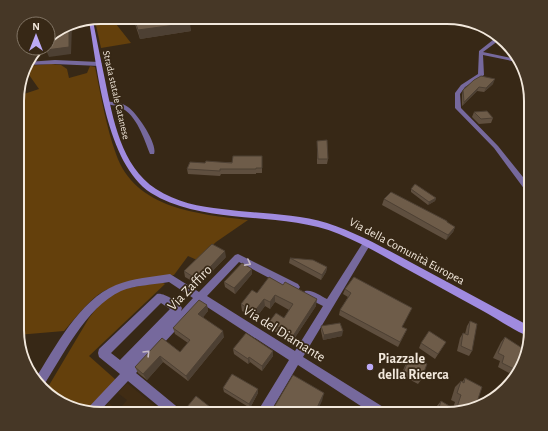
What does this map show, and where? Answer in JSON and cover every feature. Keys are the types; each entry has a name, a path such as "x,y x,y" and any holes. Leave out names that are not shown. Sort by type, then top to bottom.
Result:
{"main road":[{"name":"Strada statale Catanese","path":"92,25 113,128 126,162 139,179 148,186"},
{"name":"Via della Comunità Europea","path":"148,186 171,200 185,205 221,212 306,221 338,230 367,243 524,329"}],"street":[{"path":"480,53 495,41"},
{"path":"480,53 513,60"},
{"path":"480,53 481,75 463,86 457,94 458,108 500,151 524,183"},
{"path":"33,63 55,62 99,64"},
{"path":"107,103 121,105 141,125 152,149 152,154"},
{"path":"266,407 367,243"},
{"name":"Via Zaffiro","path":"95,407 124,370 200,297 238,257 329,305"},
{"name":"Via del Diamante","path":"41,379 85,314 101,298 117,288 170,278 373,407"},
{"path":"124,370 131,356 177,308 160,297 103,353 169,407"}],"shaded area":[{"path":"116,24 131,43 101,48 96,25"},
{"path":"32,65 61,65 67,69 69,78 87,73 90,66 95,67 112,143 125,172 138,187 153,197 170,205 189,211 248,220 216,242 197,260 188,256 174,275 122,284 102,292 86,306 64,331 24,334 24,101 25,94 39,89 29,74"},
{"path":"161,282 165,284 89,356 116,380 90,406 62,397 48,387 89,318 100,304 111,295 123,289"},
{"path":"127,383 156,407 121,407 127,400 118,393"},
{"path":"109,403 114,407 105,407"}],"building":[{"path":"136,24 183,24 138,30"},
{"path":"69,31 69,47 56,49 56,38"},
{"path":"481,76 495,79 486,88 479,87 464,102 463,90"},
{"path":"487,111 493,118 481,119 474,112"},
{"path":"327,140 328,159 318,159 317,141"},
{"path":"233,156 262,156 262,168 220,169 220,171 187,169 190,162 205,163 206,161 232,163"},
{"path":"415,184 436,198 429,202 411,189"},
{"path":"391,192 447,221 455,227 448,235 384,199"},
{"path":"212,244 225,251 198,280 184,271"},
{"path":"290,258 313,260 327,267 322,275"},
{"path":"242,263 252,269 234,288 224,282"},
{"path":"269,277 283,285 285,282 317,299 293,336 269,322 276,313 284,318 293,304 275,295 270,302 264,299 254,312 241,304 252,290 257,293"},
{"path":"354,277 412,308 402,327 407,329 400,342 340,310 351,293 345,289"},
{"path":"199,300 207,305 198,314 223,331 186,376 160,356 143,374 135,367 162,338 180,352 190,340 173,328"},
{"path":"470,321 477,324 472,351 461,346 463,333 468,335"},
{"path":"340,323 343,331 324,335 321,326"},
{"path":"429,331 446,342 438,354 421,343"},
{"path":"246,333 273,351 262,366 233,349"},
{"path":"505,337 522,348 514,369 502,363 504,356 498,353"},
{"path":"410,356 427,364 421,380 404,371"},
{"path":"232,374 258,389 249,404 223,388"},
{"path":"293,375 324,393 317,407 274,407"},
{"path":"465,378 482,387 477,401 457,406 461,395 457,393 461,381 464,383"},
{"path":"196,396 210,407 187,407"},
{"path":"441,401 450,407 439,407"}],"place":[{"name":"Piazzale della Ricerca","path":"370,367"}]}
